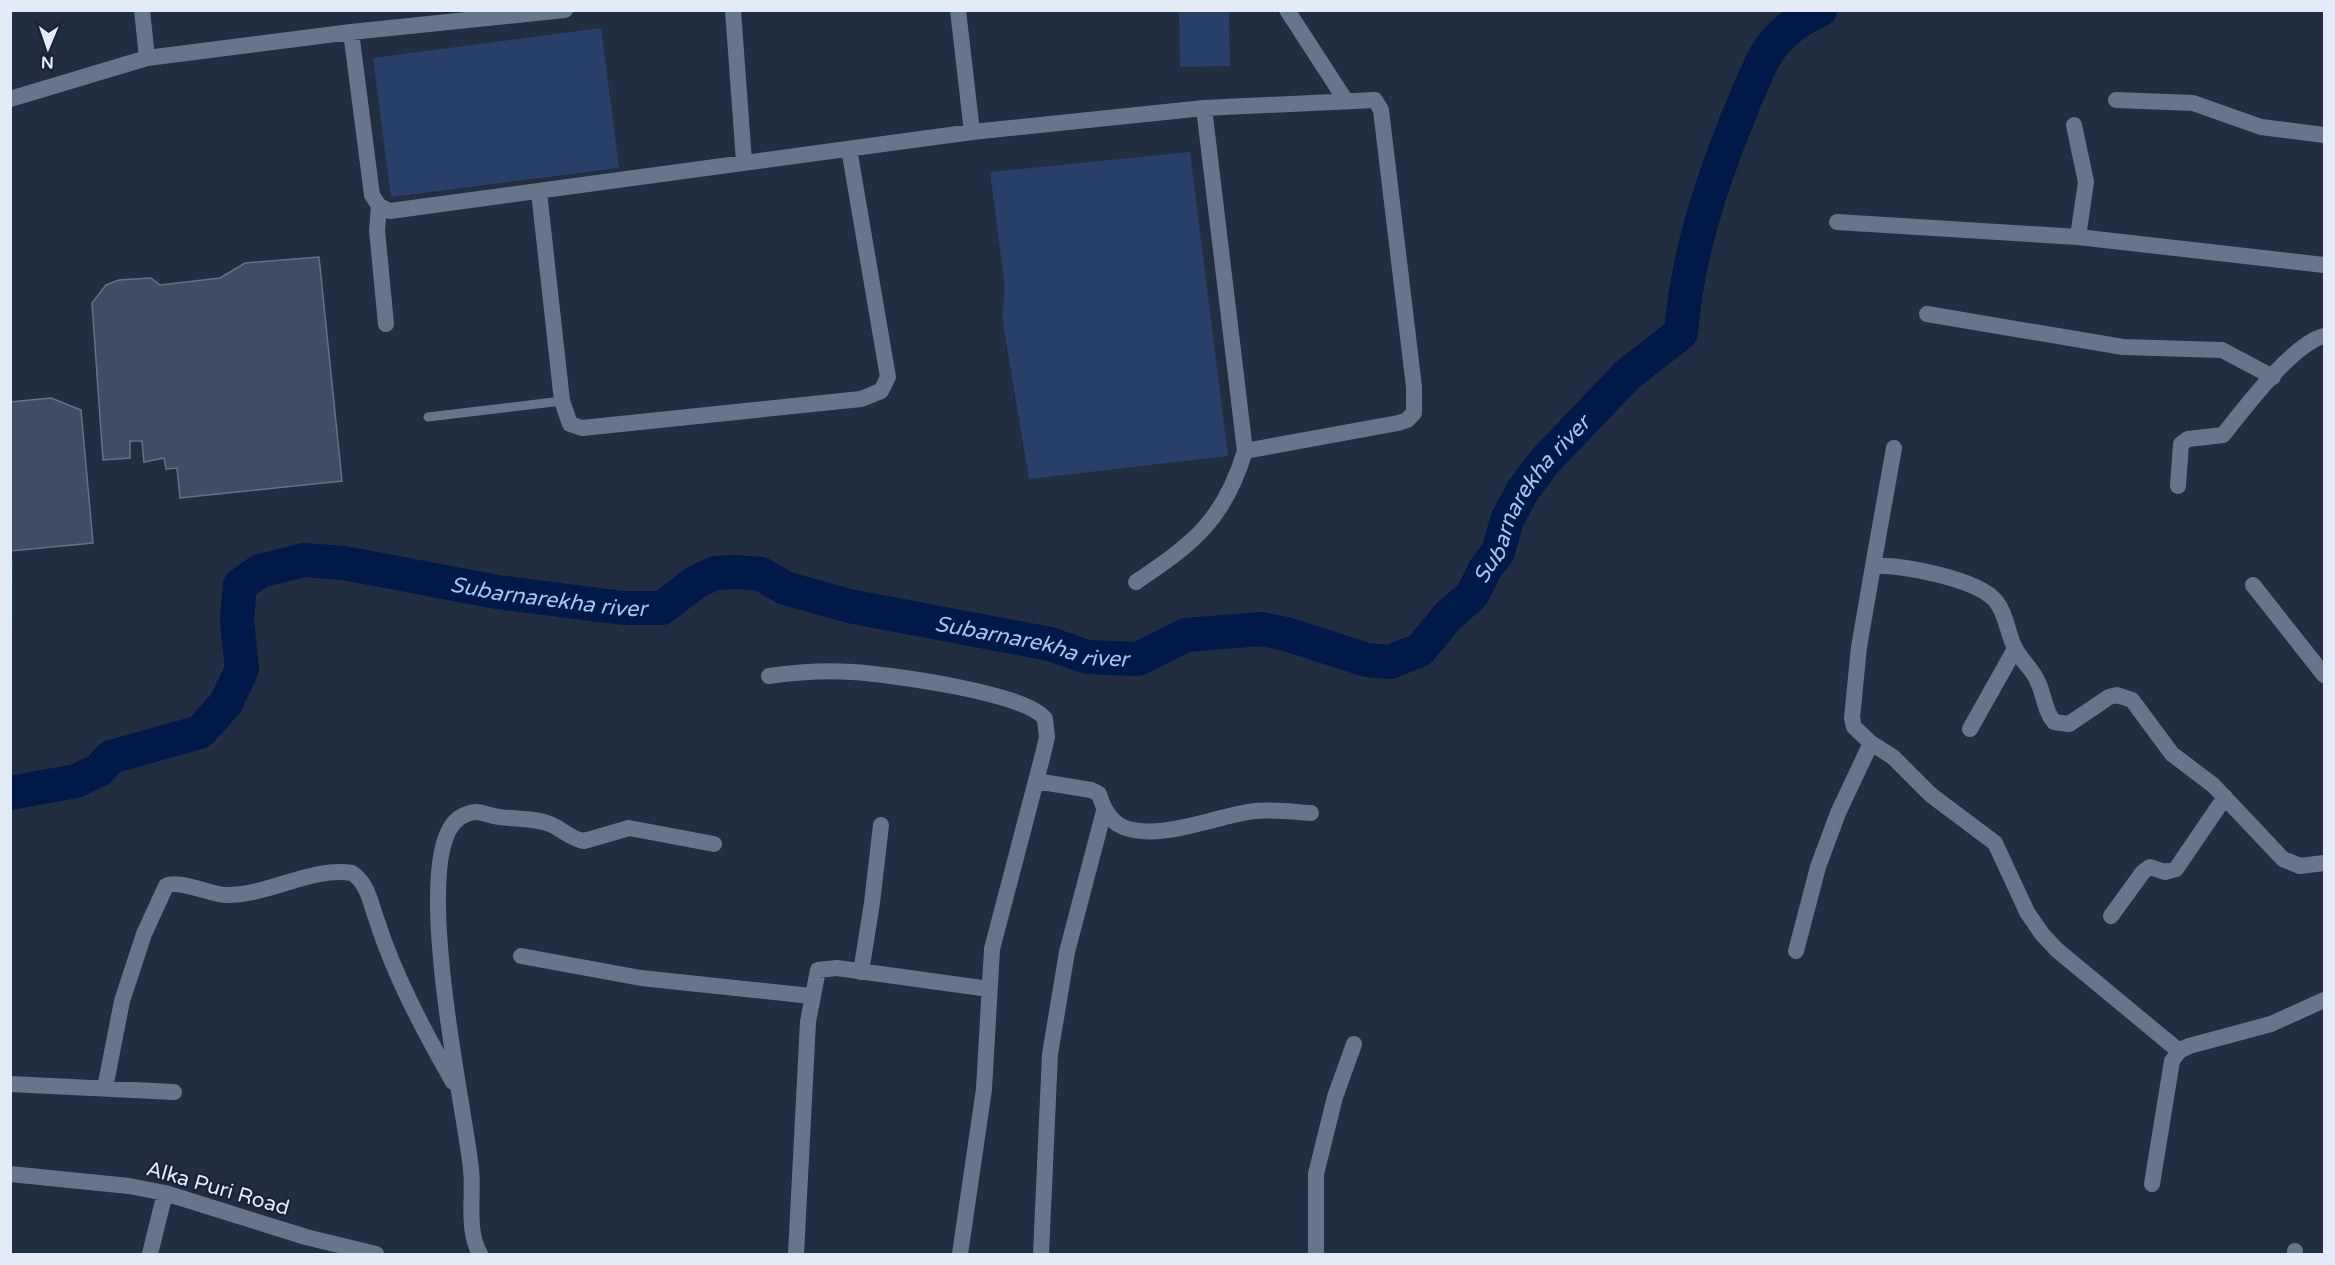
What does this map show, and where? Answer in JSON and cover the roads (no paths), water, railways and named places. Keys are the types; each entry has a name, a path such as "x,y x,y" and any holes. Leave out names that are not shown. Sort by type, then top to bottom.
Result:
{"street":[{"path":"142,10 147,58"},
{"path":"10,99 147,58 351,32 565,10"},
{"path":"733,10 744,162"},
{"path":"958,10 972,132"},
{"path":"1287,10 1346,101"},
{"path":"351,32 372,195 379,206 390,211 972,132 1204,108 1375,100 1381,110 1408,332 1414,413 1407,420 1398,423 1245,451"},
{"path":"2116,100 2193,103 2261,127 2325,135"},
{"path":"1136,582 1177,554 1208,526 1235,483 1245,451 1204,108"},
{"path":"2074,125 2086,182 2078,237"},
{"path":"539,192 562,401 570,424 582,428 861,399 881,391 888,376 849,149"},
{"path":"379,206 377,230 386,324"},
{"path":"1838,222 2078,237 2325,265"},
{"path":"1927,314 2123,347 2222,350 2273,377"},
{"path":"2178,486 2181,444 2188,439 2223,435 2247,403 2273,377 2307,345 2325,336"},
{"path":"1894,448 1859,646 1852,718 1854,727 1871,743 1893,757 1931,795 1995,843 2027,912 2042,934 2179,1051"},
{"path":"1873,566 1897,567 1972,585 1987,592 1997,602 2004,615 2015,650 2034,674 2048,716 2054,722 2069,724 2109,697 2124,696 2132,700 2172,754 2206,778 2291,865 2325,863"},
{"path":"2253,585 2325,675"},
{"path":"1970,729 2015,650"},
{"path":"769,676 803,671 854,672 968,689 1008,698 1033,707 1041,712 1047,728 1036,781 992,949 984,1089 960,1254"},
{"path":"1796,951 1818,867 1838,813 1871,743"},
{"path":"1036,781 1091,790 1099,794 1104,811 1067,952 1050,1054 1041,1254"},
{"path":"2111,916 2143,872 2150,867 2165,872 2176,869 2225,797"},
{"path":"1104,811 1122,826 1141,830 1175,828 1257,811 1311,813"},
{"path":"480,1254 474,1241 471,1169 449,1027 438,906 443,847 447,834 458,819 476,812 546,823 584,841 629,828 714,844"},
{"path":"861,972 872,903 880,825"},
{"path":"105,1088 122,1001 144,934 166,886 172,883 207,893 227,895 253,892 341,871 352,873 365,886 383,942 460,1095"},
{"path":"521,956 641,978 811,996"},
{"path":"796,1254 814,975 822,968 989,989"},
{"path":"2152,1184 2172,1061 2179,1051 2189,1046 2271,1024 2325,1000"},
{"path":"1316,1254 1316,1174 1329,1117 1354,1044"},
{"path":"10,1084 174,1092"},
{"name":"Alka Puri Road","path":"10,1174 129,1186 165,1193 306,1237 376,1254"},
{"path":"150,1254 165,1193"}],"lane":[{"path":"428,417 562,401"}],"waterway":[{"name":"Subarnarekha river","path":"10,793 76,781 99,770 111,757 200,732 226,703 242,669 237,620 240,585 260,571 304,560 344,563 497,592 623,608 662,608 696,582 715,573 761,574 785,588 849,606 1050,644 1087,657 1138,659 1186,635 1261,629 1286,634 1367,660 1390,662 1420,650 1448,616 1472,595 1485,569 1498,552 1507,520 1523,490 1545,461 1627,375 1681,333 1688,278 1701,225 1717,172 1751,86 1767,53 1778,39 1797,22 1820,10"}]}
